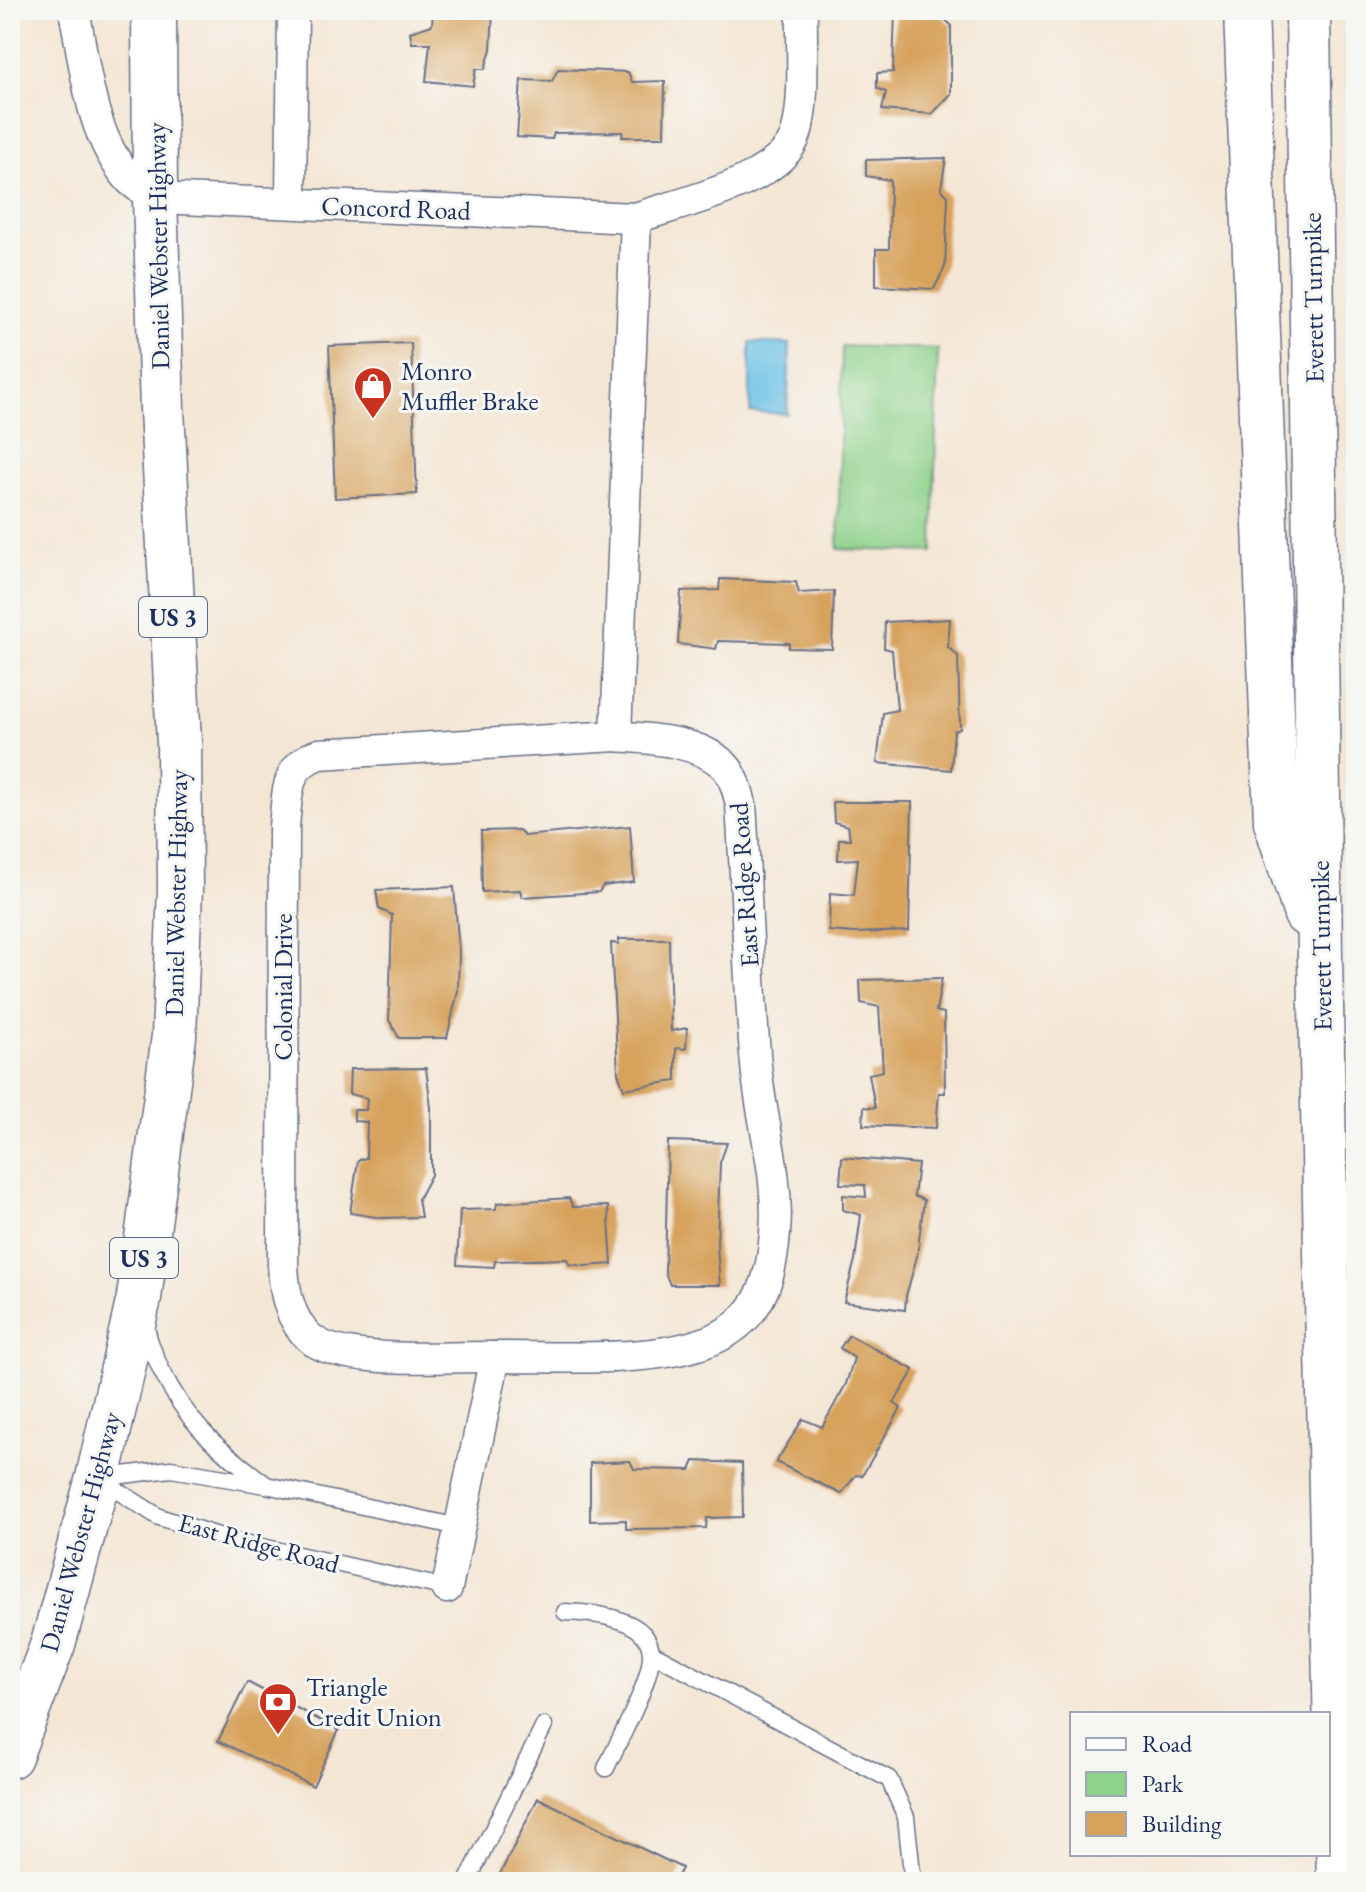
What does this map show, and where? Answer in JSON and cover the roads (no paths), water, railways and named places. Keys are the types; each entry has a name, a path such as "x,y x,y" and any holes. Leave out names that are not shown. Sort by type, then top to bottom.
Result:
{"main road":[{"name":"Daniel Webster Highway","path":"10,1756 53,1644 98,1478 139,1298 174,1036 180,889 179,743 162,409 155,198 154,10"},
{"path":"1246,10 1276,822 1320,957"},
{"name":"Everett Turnpike","path":"1308,10 1320,957 1346,1700 1339,1882"}],"street":[{"path":"74,10 96,120 109,151 132,181 155,198"},
{"path":"291,203 293,10"},
{"path":"616,736 636,218 747,181 784,154 796,136 800,108 802,10"},
{"name":"Concord Road","path":"155,198 636,218"},
{"name":"East Ridge Road","path":"447,1588 495,1357 638,1355 689,1349 726,1333 744,1319 761,1299 771,1263 777,1202 756,1066 743,826 736,784 725,766 706,753 651,739 616,736"},
{"name":"Colonial Drive","path":"495,1357 374,1356 336,1351 310,1338 288,1304 284,1285 283,1233 284,826 289,784 295,769 304,759 319,754 616,736"}],"lane":[{"path":"139,1298 147,1336 158,1363 181,1403 210,1440 266,1485"},
{"name":"East Ridge Road","path":"98,1478 171,1469 266,1485 459,1527"},
{"name":"East Ridge Road","path":"98,1478 159,1517 231,1540 447,1588"},
{"path":"565,1612 595,1613 618,1619 647,1640 652,1653 648,1674 606,1768"},
{"path":"652,1653 889,1779 906,1817 913,1882"},
{"path":"467,1882 544,1726"}],"water":[{"path":"750,342 790,344 787,414 750,412"}],"place":[{"name":"Monro Muffler Brake","path":"373,420"},
{"name":"Triangle Credit Union","path":"278,1736"}]}
